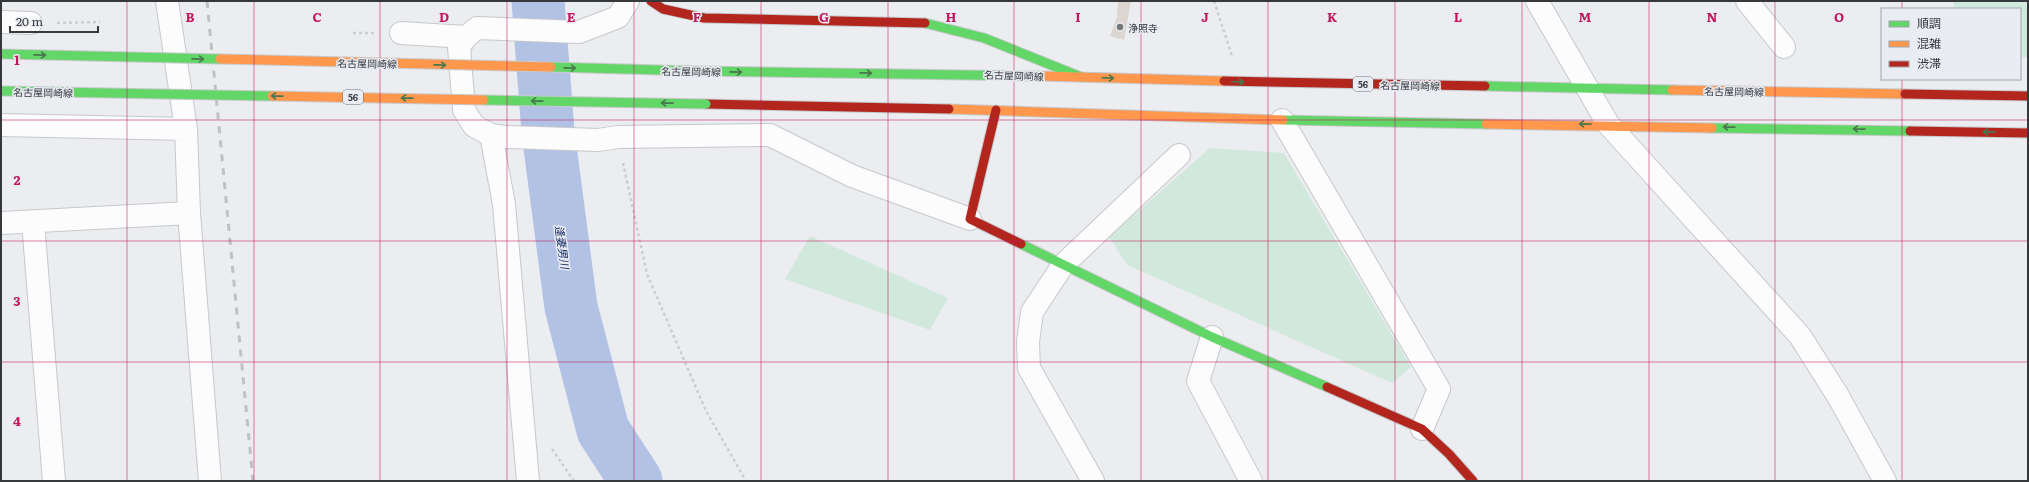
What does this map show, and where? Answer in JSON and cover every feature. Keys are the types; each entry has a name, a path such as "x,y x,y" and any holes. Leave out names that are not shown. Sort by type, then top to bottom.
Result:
{"main road":[{"path":"651,1 663,9 704,18 923,23 949,27 1004,45 1082,77"},
{"name":"名古屋岡崎線","path":"1,54 697,71 975,74 1243,82 2028,96"},
{"name":"名古屋岡崎線","path":"1,91 996,110 1282,120 1608,124 2028,133"},
{"path":"996,110 970,219 1212,337 1422,429 1449,454 1473,481"}],"street":[{"path":"167,1 186,130 189,213 210,481"},
{"path":"400,33 579,32 618,17 628,1"},
{"path":"1537,1 1608,124 1800,336 1838,396 1885,481"},
{"path":"1747,1 1784,47"},
{"path":"1,22 30,23"},
{"path":"471,33 459,47 464,110 474,126 498,136 608,138 770,135 852,176 970,219"},
{"path":"1282,120 1440,389 1422,429"},
{"path":"1,125 186,130"},
{"path":"498,136 528,481"},
{"path":"1093,481 1029,368 1028,342 1032,312 1063,265 1179,155"},
{"path":"1,223 189,213"},
{"path":"33,222 54,481"},
{"path":"1212,337 1198,381 1251,481"}],"path":[{"path":"1214,1 1229,48 1243,82"},
{"path":"30,23 100,22"},
{"path":"608,138 647,274 706,411 746,481"}],"green space":[{"path":"1953,1 2028,1 2028,57 2021,57 2021,8 1955,8"},
{"path":"1210,148 1284,153 1411,367 1392,383 1127,265 1109,237"},
{"path":"810,236 948,298 930,330 785,279"}],"building":[{"name":"浄照寺","path":"1118,1 1131,1 1124,40 1110,36 1117,17"}],"waterway":[{"name":"逢妻男川","path":"538,1 548,132 571,307 603,430 636,481"}],"railway":[{"path":"207,1 253,481"}],"traffic: fast":[{"path":"925,23 984,38 1081,77"},
{"path":"1,54 220,59"},
{"path":"551,67 697,71"},
{"path":"697,71 1040,76"},
{"path":"1485,86 1672,90"},
{"path":"1,91 272,96"},
{"path":"484,100 706,104"},
{"path":"1283,120 1486,124"},
{"path":"1712,128 1910,131"},
{"path":"1021,244 1212,337 1327,387"}],"traffic: slow":[{"path":"220,59 551,67"},
{"path":"1040,76 1224,81"},
{"path":"1672,90 1905,94"},
{"path":"272,96 484,100"},
{"path":"949,109 1283,120"},
{"path":"1486,124 1712,128"}],"traffic: jam":[{"path":"651,1 663,9 704,18 925,23"},
{"path":"1224,81 1485,86"},
{"path":"1905,94 2028,96"},
{"path":"706,104 949,109"},
{"path":"996,110 970,219 1021,244"},
{"path":"1910,131 2028,133"},
{"path":"1327,387 1422,429 1449,454 1473,481"}],"place":[{"name":"浄照寺","path":"1120,27"}]}
